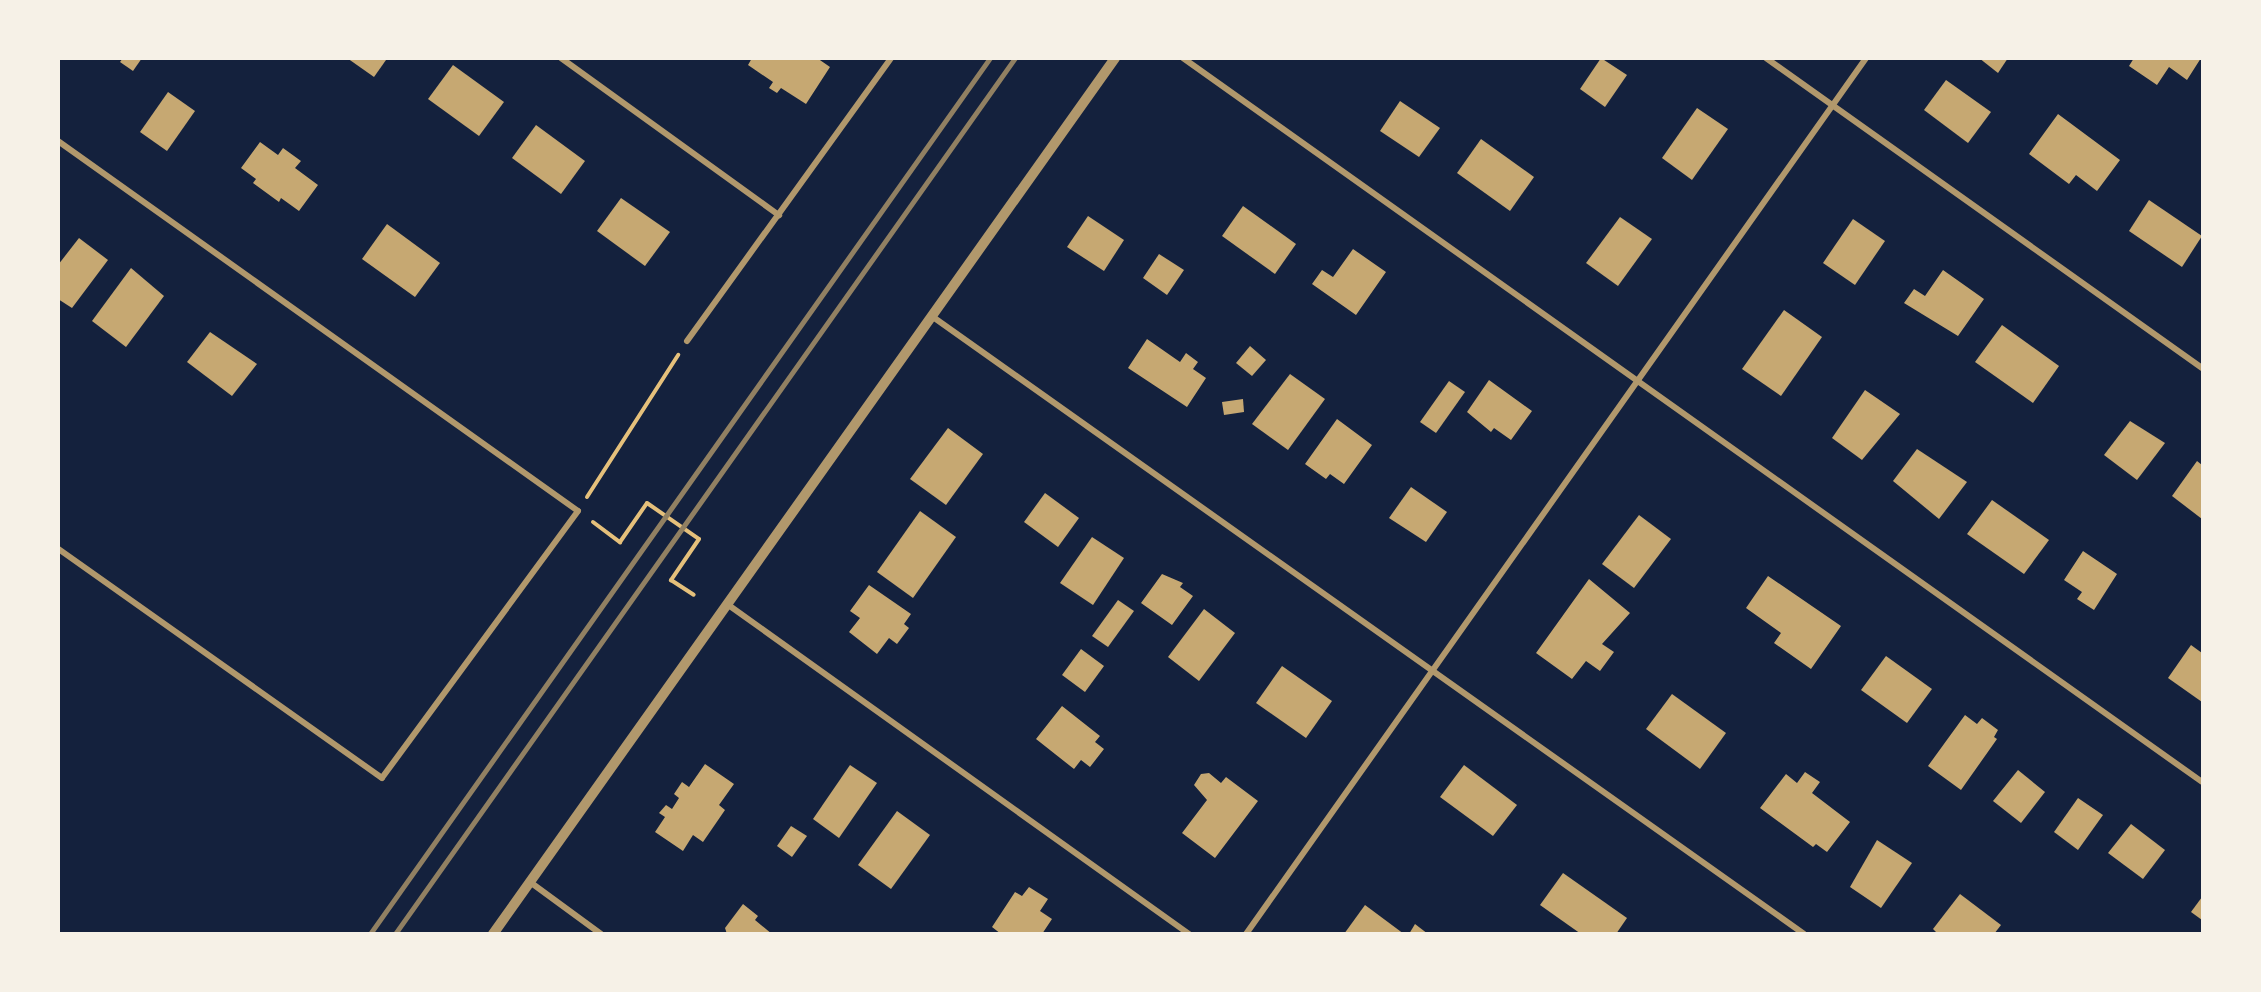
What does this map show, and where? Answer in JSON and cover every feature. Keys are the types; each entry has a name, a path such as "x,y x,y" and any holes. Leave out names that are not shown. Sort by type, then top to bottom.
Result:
{"street":[{"path":"561,58 779,214"},
{"path":"687,342 891,58"},
{"path":"493,933 933,317 1114,58"},
{"path":"1183,58 2202,782"},
{"path":"1766,58 2202,368"},
{"path":"1246,933 1866,58"},
{"path":"58,141 578,511 382,778 58,549"},
{"path":"933,317 1804,933"},
{"path":"727,604 1189,933"},
{"path":"530,882 601,933"}],"path":[{"path":"687,342 578,511 621,540 647,503 699,539 671,580 694,595"}],"building":[{"path":"123,58 142,58 133,71 120,62"},
{"path":"347,58 383,58 386,60 374,77"},
{"path":"752,58 817,58 830,67 806,104 781,88 777,93 769,88 773,82 748,65"},
{"path":"1601,58 1627,75 1605,107 1580,89"},
{"path":"1979,58 2008,58 1998,73"},
{"path":"2134,58 2201,58 2187,80 2169,67 2157,85 2129,66"},
{"path":"453,65 504,102 479,136 428,99"},
{"path":"1946,80 1991,112 1968,143 1924,110"},
{"path":"168,92 195,111 167,151 140,132"},
{"path":"1400,101 1440,128 1419,157 1380,131"},
{"path":"1697,108 1728,129 1692,180 1662,158"},
{"path":"2058,114 2120,160 2097,191 2076,175 2069,184 2029,154"},
{"path":"536,125 585,161 561,194 512,158"},
{"path":"1481,139 1534,177 1510,211 1457,173"},
{"path":"260,142 278,155 283,148 301,161 295,168 318,185 299,211 281,198 279,202 253,183 256,179 241,168"},
{"path":"621,198 670,232 645,266 597,231"},
{"path":"2149,200 2202,236 2182,267 2129,231"},
{"path":"1243,206 1296,244 1275,274 1222,236"},
{"path":"1088,216 1124,240 1104,271 1067,247"},
{"path":"1620,217 1652,239 1618,286 1586,263"},
{"path":"1853,219 1885,241 1855,285 1823,263"},
{"path":"387,224 440,263 415,297 362,259"},
{"path":"79,238 108,260 72,308 58,299 58,265"},
{"path":"1353,249 1386,272 1356,315 1312,284 1322,270 1333,277"},
{"path":"1159,254 1184,270 1167,295 1143,278"},
{"path":"131,268 164,296 126,347 92,321"},
{"path":"1943,270 1984,299 1958,336 1904,303 1914,289 1925,296"},
{"path":"1784,310 1822,337 1781,396 1742,369"},
{"path":"2002,325 2059,366 2033,403 1975,362"},
{"path":"210,332 257,364 232,396 187,362"},
{"path":"1147,339 1180,362 1186,353 1198,362 1193,369 1206,378 1187,407 1128,368"},
{"path":"1250,346 1266,360 1252,376 1236,363"},
{"path":"1290,374 1325,399 1288,450 1252,424"},
{"path":"1489,380 1532,411 1511,440 1494,428 1491,432 1467,412"},
{"path":"1449,381 1465,392 1436,433 1420,422"},
{"path":"1865,390 1900,414 1862,460 1832,438"},
{"path":"1243,399 1244,412 1224,415 1222,402"},
{"path":"1337,419 1372,445 1344,484 1330,474 1326,479 1305,464"},
{"path":"2130,421 2165,443 2137,480 2104,455"},
{"path":"948,428 983,454 946,505 910,479"},
{"path":"1917,449 1967,482 1939,519 1893,481"},
{"path":"2197,461 2202,465 2202,519 2172,496"},
{"path":"1411,487 1447,512 1426,542 1389,518"},
{"path":"1045,493 1079,518 1058,547 1024,522"},
{"path":"1992,500 2049,540 2024,574 1967,534"},
{"path":"920,511 956,537 913,598 877,572"},
{"path":"1639,515 1671,539 1634,588 1602,564"},
{"path":"1092,537 1124,558 1093,605 1060,583"},
{"path":"2083,551 2117,574 2094,610 2077,599 2082,592 2064,580"},
{"path":"1162,574 1183,583 1180,587 1193,596 1172,625 1141,603"},
{"path":"1768,576 1841,626 1811,669 1774,643 1781,633 1746,608"},
{"path":"1589,579 1630,613 1602,644 1614,652 1600,671 1586,661 1572,679 1536,653"},
{"path":"869,585 911,614 904,624 909,628 897,644 889,638 877,654 849,632 860,618 850,611"},
{"path":"1118,600 1134,611 1108,647 1092,636"},
{"path":"1204,609 1235,633 1199,681 1168,657"},
{"path":"2191,645 2202,653 2202,702 2168,678"},
{"path":"1081,649 1104,666 1085,692 1062,675"},
{"path":"1886,656 1932,689 1907,723 1861,690"},
{"path":"1282,666 1332,701 1306,738 1256,703"},
{"path":"1672,694 1726,733 1700,769 1646,729"},
{"path":"1062,706 1100,736 1095,742 1104,749 1090,767 1081,760 1074,769 1036,739"},
{"path":"1965,715 1977,724 1982,718 1998,730 1994,737 1997,739 1961,790 1928,766"},
{"path":"705,764 734,784 719,805 725,810 703,842 693,835 683,851 655,832 665,817 659,813 666,805 672,809 679,798 674,794 682,782 689,787"},
{"path":"850,765 877,783 839,838 813,819"},
{"path":"1464,765 1517,805 1493,836 1440,797"},
{"path":"2018,770 2045,792 2021,823 1993,801"},
{"path":"1805,772 1820,782 1812,793 1850,822 1827,852 1816,844 1813,847 1760,808 1786,774 1797,783"},
{"path":"1209,773 1221,783 1226,777 1258,801 1215,858 1182,833 1207,800 1194,785 1201,774"},
{"path":"2078,798 2103,815 2078,850 2054,832"},
{"path":"897,811 930,835 891,889 858,865"},
{"path":"2131,824 2165,850 2143,879 2108,853"},
{"path":"791,826 807,836 792,857 777,846"},
{"path":"1877,840 1912,863 1881,908 1850,887"},
{"path":"1563,873 1627,918 1616,934 1581,934 1540,905"},
{"path":"1029,887 1048,899 1040,911 1052,919 1042,934 1001,934 992,927 1015,892 1022,896"},
{"path":"1960,894 2001,925 1994,934 1938,934 1933,929"},
{"path":"2202,897 2202,920 2191,912"},
{"path":"743,904 758,916 755,920 772,934 727,934 725,928"},
{"path":"1365,905 1404,934 1344,934"},
{"path":"1415,924 1428,934 1409,934"}],"railway":[{"path":"370,934 990,58"},
{"path":"395,934 1015,58"}]}
